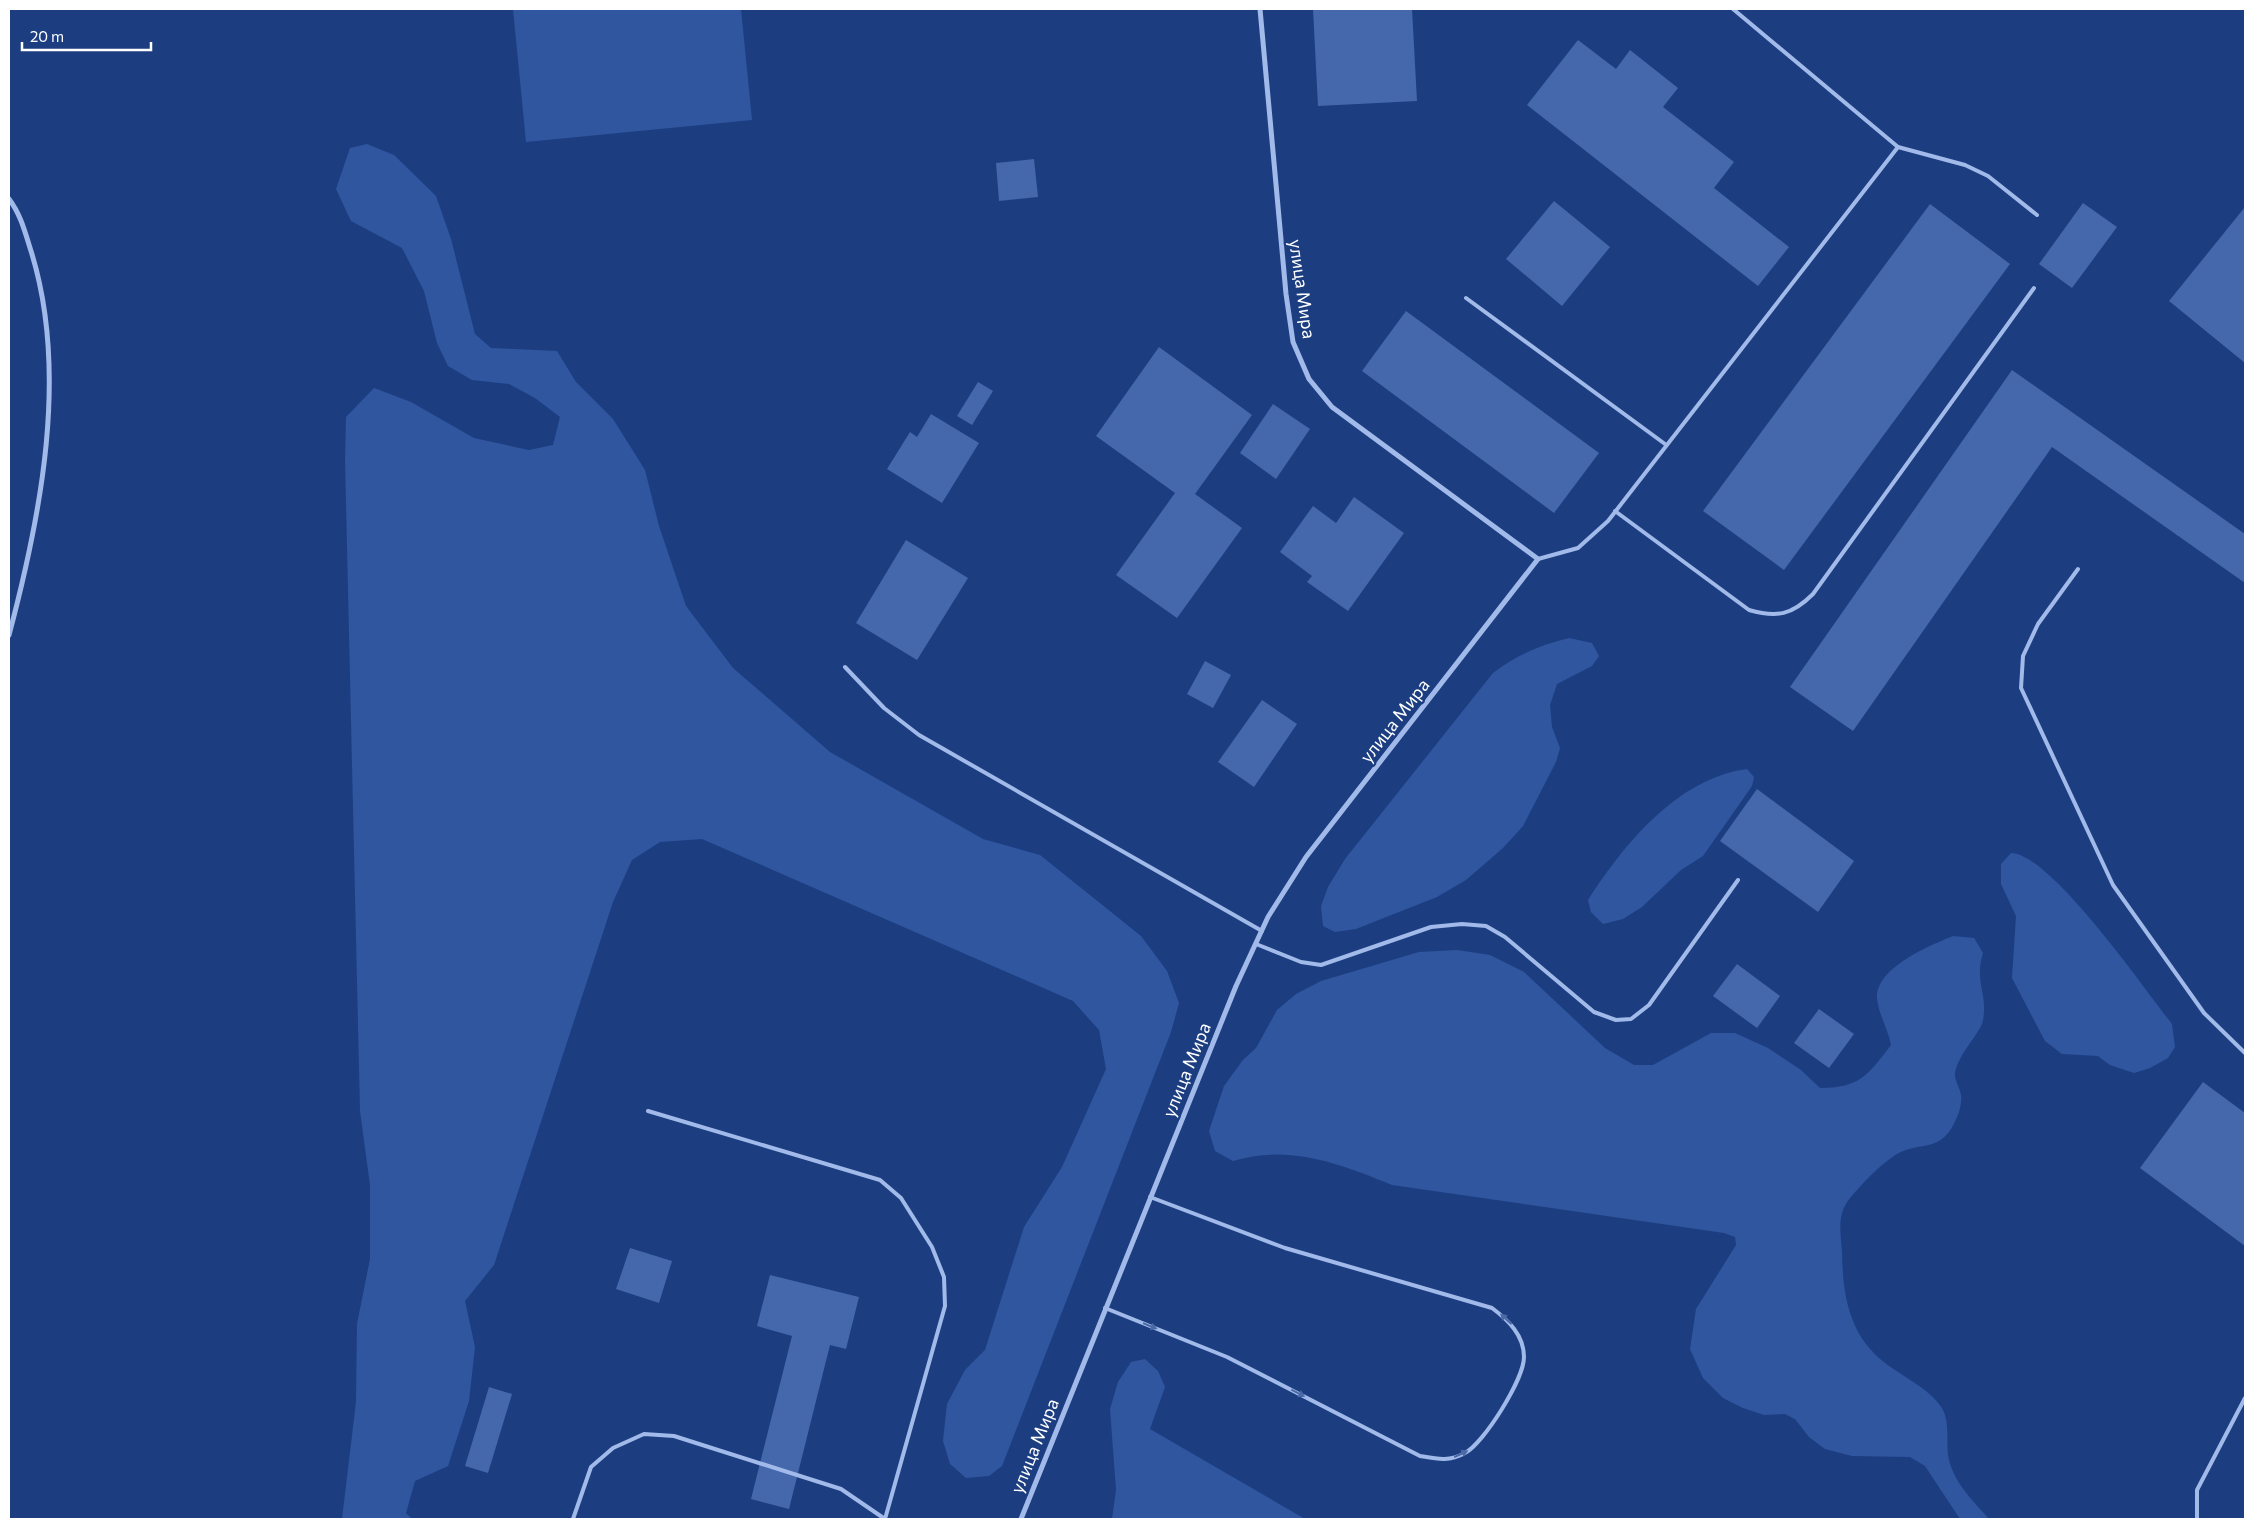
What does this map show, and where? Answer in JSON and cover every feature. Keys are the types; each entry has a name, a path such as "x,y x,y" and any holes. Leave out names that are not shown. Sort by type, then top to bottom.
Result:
{"street":[{"name":"улица Мира","path":"1021,1519 1236,986 1262,931 1306,857 1538,559 1332,407 1309,379 1293,342 1286,294 1260,9"},
{"path":"9,199 19,213 38,273 49,348 47,432 28,564 9,635"}],"lane":[{"path":"1733,9 1898,147 1965,165 1988,176 2037,215"},
{"path":"1538,559 1578,548 1589,540 1615,511 1665,444 1898,147"},
{"path":"1615,511 1748,610 1766,615 1783,614 1800,607 1813,594 2034,288"},
{"path":"1466,298 1665,444"},
{"path":"2078,569 2038,624 2023,656 2021,688 2114,885 2204,1013 2245,1053"},
{"path":"844,667 884,708 920,734 1262,931"},
{"path":"1256,944 1301,962 1321,964 1431,927 1462,924 1486,926 1505,937 1594,1012 1616,1020 1631,1019 1649,1005 1738,880"},
{"path":"573,1519 591,1466 612,1448 644,1434 674,1436 840,1489 885,1519 945,1306 944,1278 932,1247 901,1198 880,1180 648,1111"},
{"path":"1105,1308 1227,1357 1420,1456 1444,1461 1466,1453 1485,1433 1520,1377 1524,1357 1520,1338 1510,1321 1492,1308 1285,1248 1150,1197"},
{"path":"2197,1519 2197,1490 2245,1398"}],"shaded area":[{"path":"513,9 741,9 752,120 526,142"},
{"path":"367,144 394,155 436,196 451,239 475,334 491,348 557,351 576,382 613,419 645,470 659,526 686,606 733,668 830,752 983,839 1040,855 1141,936 1167,971 1179,1003 1171,1032 1002,1466 989,1476 966,1478 950,1464 943,1441 947,1404 965,1370 985,1350 1024,1227 1062,1167 1106,1069 1099,1030 1073,1001 702,839 660,842 632,860 613,902 494,1265 465,1301 475,1347 469,1401 448,1466 415,1481 406,1513 412,1519 342,1519 356,1402 357,1324 370,1259 370,1185 360,1111 345,460 346,417 374,388 411,402 474,438 529,450 553,445 560,417 535,398 509,384 472,380 448,366 437,343 424,291 402,248 351,221 336,189 350,148"},
{"path":"1569,638 1592,643 1599,656 1592,666 1557,684 1550,705 1552,727 1560,748 1556,762 1523,826 1503,848 1466,880 1437,897 1356,929 1335,932 1323,926 1321,906 1328,887 1345,859 1493,673 1529,651"},
{"path":"1747,769 1754,777 1752,786 1703,856 1681,870 1642,907 1623,919 1603,924 1591,912 1588,900 1602,879 1618,857 1655,817 1698,785 1722,775"},
{"path":"2011,853 2028,859 2049,875 2120,955 2172,1024 2175,1047 2168,1058 2150,1068 2134,1073 2110,1065 2098,1056 2062,1054 2045,1041 2012,978 2016,916 2001,884 2001,864"},
{"path":"1953,936 1974,938 1983,953 1980,980 1984,1003 1983,1020 1957,1065 1955,1078 1961,1097 1959,1112 1951,1129 1938,1142 1897,1154 1878,1169 1850,1198 1843,1211 1840,1224 1845,1288 1852,1319 1859,1334 1880,1359 1927,1391 1942,1408 1945,1414 1948,1454 1952,1469 1966,1492 1989,1519 1960,1519 1925,1466 1910,1457 1852,1456 1825,1449 1809,1437 1795,1419 1785,1414 1764,1415 1743,1408 1723,1398 1703,1378 1690,1349 1696,1309 1736,1245 1735,1237 1724,1233 1392,1185 1353,1170 1314,1159 1274,1155 1254,1156 1233,1161 1215,1151 1209,1131 1224,1086 1243,1060 1256,1048 1277,1010 1296,994 1321,981 1419,952 1457,950 1490,955 1524,972 1605,1048 1634,1065 1653,1065 1711,1033 1735,1033 1768,1048 1801,1070 1820,1088 1845,1086 1862,1078 1876,1064 1891,1045 1878,1003 1879,986 1895,967 1919,951"},
{"path":"1145,1359 1158,1371 1165,1387 1150,1429 1305,1519 1112,1519 1116,1490 1110,1409 1118,1382 1131,1362"}],"building":[{"path":"1313,9 1412,9 1417,101 1318,106"},
{"path":"1578,40 1616,69 1630,50 1678,88 1663,107 1734,162 1714,188 1789,247 1758,286 1527,105"},
{"path":"1034,159 1038,197 999,201 996,163"},
{"path":"1554,201 1610,247 1562,306 1506,259"},
{"path":"2083,203 2117,227 2072,288 2039,264"},
{"path":"1930,204 2010,264 1784,570 1703,511"},
{"path":"2245,207 2245,363 2169,301"},
{"path":"1406,311 1599,453 1554,513 1362,371"},
{"path":"1159,347 1252,415 1195,494 1242,528 1177,618 1116,575 1175,493 1096,436"},
{"path":"2012,370 2245,534 2245,583 2052,447 1853,731 1790,687"},
{"path":"978,382 993,391 972,425 957,416"},
{"path":"1273,404 1310,429 1276,479 1240,453"},
{"path":"931,414 979,443 942,503 887,469 910,432 917,437"},
{"path":"1354,497 1404,533 1348,611 1307,582 1312,576 1280,552 1313,506 1336,523"},
{"path":"906,540 968,578 917,660 856,623"},
{"path":"1205,661 1231,675 1213,708 1187,694"},
{"path":"1262,700 1297,724 1254,787 1218,762"},
{"path":"1757,789 1854,861 1818,912 1720,841"},
{"path":"1737,964 1780,996 1757,1028 1713,996"},
{"path":"1819,1009 1854,1034 1829,1068 1794,1043"},
{"path":"2203,1082 2245,1113 2245,1246 2140,1168"},
{"path":"630,1248 672,1261 659,1303 616,1289"},
{"path":"770,1275 859,1297 846,1349 830,1345 789,1509 751,1499 792,1336 757,1326"},
{"path":"489,1387 512,1394 488,1473 465,1466"}]}
